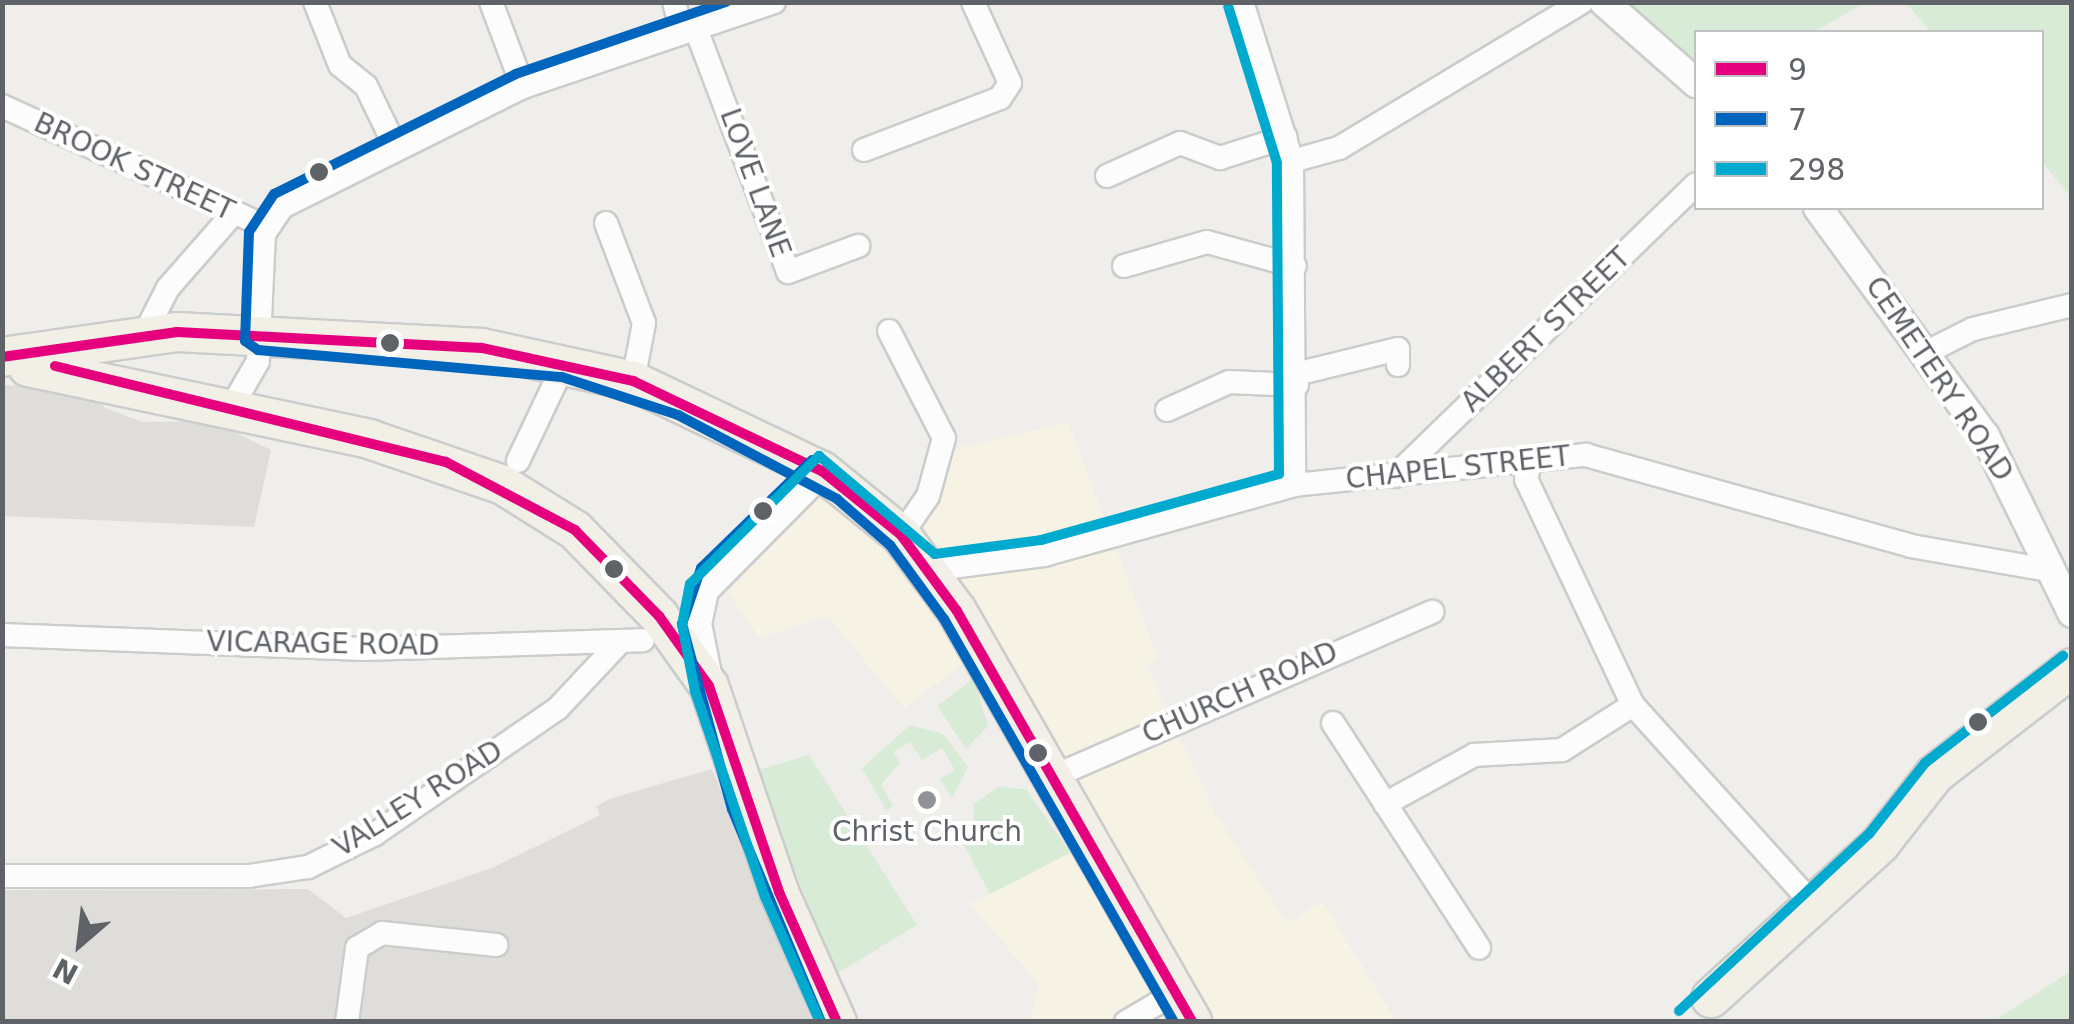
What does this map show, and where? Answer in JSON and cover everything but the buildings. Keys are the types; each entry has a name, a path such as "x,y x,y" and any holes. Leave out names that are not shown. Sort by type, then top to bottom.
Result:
{"highway":[{"path":"123,380 145,333"},
{"path":"2,357 145,333 259,334 565,362 633,380 822,471 901,535 930,570 1184,1007"},
{"path":"2,367 123,380 446,462 540,506 612,562 709,686 779,892 837,1022"},
{"path":"1700,1010 2002,715 2072,668"}],"street":[{"path":"315,2 340,65 366,86 394,144"},
{"path":"491,2 523,87"},
{"path":"674,2 688,26"},
{"path":"231,408 254,377 266,227 282,207 394,144 523,87 688,26 774,2"},
{"path":"864,150 1000,98 1010,83 973,2"},
{"path":"1242,2 1292,161 1294,485"},
{"path":"1292,161 1340,148 1582,2"},
{"path":"1604,2 1694,81"},
{"name":"LOVE LANE","path":"688,26 788,272 858,246"},
{"name":"BROOK STREET","path":"3,108 232,215 266,227"},
{"path":"1108,176 1180,143 1220,158 1286,136"},
{"name":"ALBERT STREET","path":"1395,476 1694,186"},
{"name":"CEMETERY ROAD","path":"1820,210 1985,436 2072,613"},
{"path":"145,333 168,288 232,215"},
{"path":"606,223 644,323 633,380"},
{"path":"1124,266 1206,242 1295,266"},
{"path":"1927,352 1973,329 2072,305"},
{"path":"888,331 944,438 928,496 901,535"},
{"path":"1168,410 1228,382 1296,380 1398,349 1398,365"},
{"path":"518,461 565,362"},
{"name":"CHAPEL STREET","path":"930,570 983,568 1294,485 1530,464 1586,455 1633,464 1911,546 2050,570"},
{"path":"1530,464 1526,478 1634,705 1806,903"},
{"path":"709,686 698,624 704,590 822,471"},
{"path":"957,611 983,568"},
{"name":"CHURCH ROAD","path":"1050,778 1432,612"},
{"name":"VICARAGE ROAD","path":"2,635 364,649 618,644 643,640"},
{"name":"VALLEY ROAD","path":"2,876 249,876 308,867 375,834 558,708 618,644"},
{"path":"1385,804 1474,755 1562,750 1634,705"},
{"path":"1333,723 1478,948"},
{"path":"347,1022 357,948 382,933 496,945"},
{"path":"1126,1022 1184,1007"}],"shaded area":[{"path":"2,385 90,389 105,408 143,422 213,421 271,450 254,527 3,516"},
{"path":"1068,422 1158,659 1146,664 1216,815 1287,923 1322,901 1396,1021 1029,1021 1040,985 970,904 1086,844 965,662 904,708 828,616 760,638 724,587 822,471 901,534 956,449"},
{"path":"712,769 822,1022 3,1022 3,890 308,889 346,918 492,868 600,815 596,806 612,798"}],"green space":[{"path":"1626,3 1865,3 1817,30 1694,30 1694,61"},
{"path":"1906,3 2071,3 2071,197 2044,164 2044,30 1929,30"},
{"path":"974,678 988,726 966,749 937,706"},
{"path":"910,725 943,734 968,767 952,798 940,779 955,770 942,748 922,760 910,742 893,752 900,763 881,785 893,806 886,810 862,768"},
{"path":"809,755 917,925 836,974 755,771"},
{"path":"1000,786 1027,790 1070,853 990,894 962,841 974,834 973,804"},
{"path":"2071,971 2071,1021 1994,1021"}],"transit line":[{"name":"7","path":"726,2 516,74 274,194 249,232 245,341 258,350 562,377 678,415 837,499 890,545 944,619 1174,1022"},
{"name":"298","path":"820,1022 765,897 695,691 682,625 690,584 819,456 935,554 1041,540 1279,474 1277,163 1228,6"},
{"name":"9","path":"2,357 177,332 482,348 633,381 822,471 901,535 957,611 1192,1022"},
{"name":"9","path":"55,366 446,462 575,530 659,616 709,686 779,892 837,1022"},
{"name":"7","path":"812,460 701,568 682,624 732,809 821,1022"},
{"name":"298","path":"1679,1011 1869,834 1925,763 2063,656"}],"place":[{"name":"Christ Church","path":"927,800"}]}
